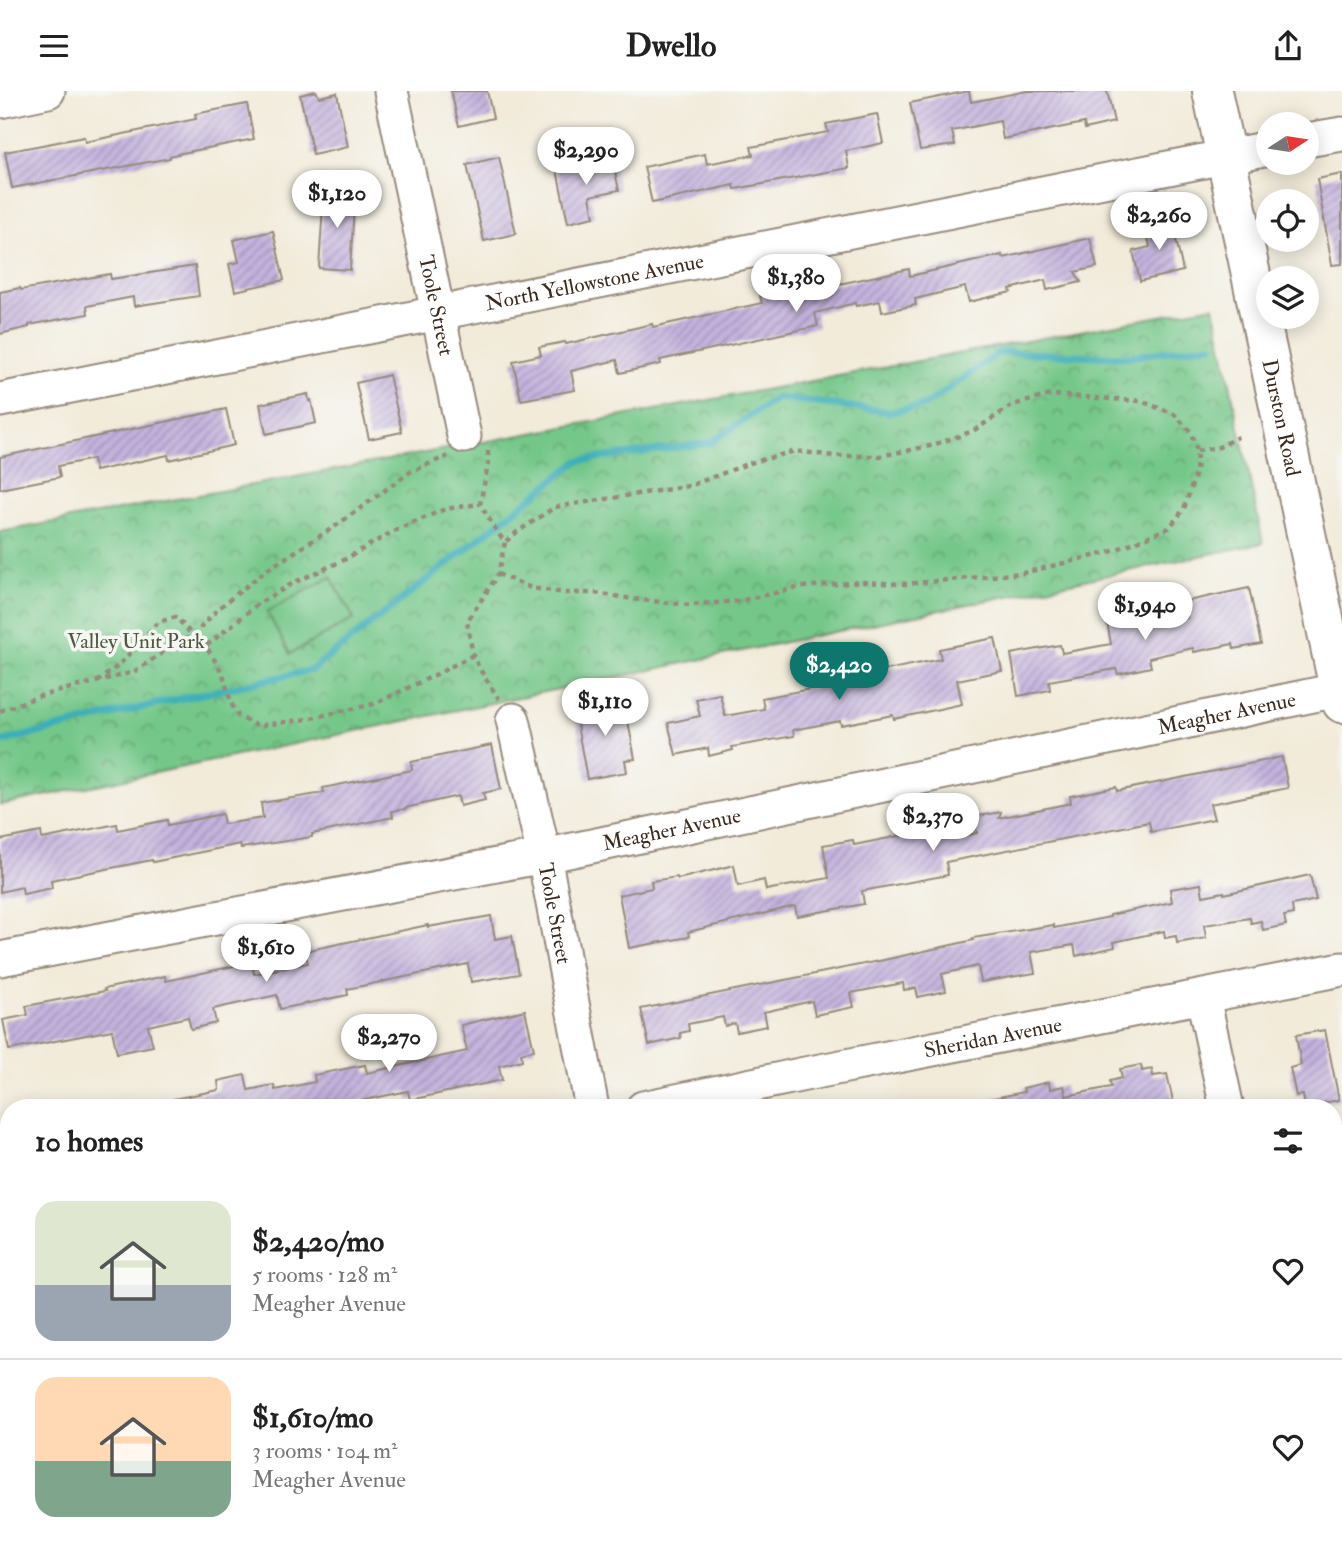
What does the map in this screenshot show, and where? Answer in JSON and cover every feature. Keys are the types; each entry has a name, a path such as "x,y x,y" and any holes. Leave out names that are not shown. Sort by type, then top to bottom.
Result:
{"main road":[{"name":"Durston Road","path":"1212,91 1341,694"}],"street":[{"path":"0,100 47,91"},
{"name":"Toole Street","path":"391,91 439,313 457,445"},
{"path":"1320,138 1342,134"},
{"name":"North Yellowstone Avenue","path":"0,400 1256,150"},
{"name":"Meagher Avenue","path":"0,959 544,856 1341,694"},
{"name":"Toole Street","path":"513,720 544,856 590,1099"},
{"name":"Sheridan Avenue","path":"686,1099 1342,969"},
{"path":"1203,997 1225,1099"}],"path":[{"path":"498,574 531,588 690,605 739,601 801,587 861,582 905,583 1023,573 1110,552 1169,528 1184,509 1196,472 1197,451 1190,431 1174,414 1152,405 1141,401 1051,394 1013,405 973,431 930,446 880,456 834,456 795,451 750,463 689,486 555,507 505,543 498,574 467,622 478,668 513,720"},
{"path":"1197,451 1219,447 1238,437"},
{"path":"0,711 40,695 134,671 172,646 193,636 218,609 265,571 337,525 410,472 457,445"},
{"path":"206,646 258,604 394,531 445,509 480,504"},
{"path":"489,520 505,543"},
{"path":"97,682 119,665 158,622 176,617 206,646 223,674 231,703 238,716 257,726 307,719 374,704 473,655"}],"green space":[{"name":"Valley Unit Park","path":"1214,306 1263,543 0,805 0,532"},
{"path":"331,577 354,619 290,654 267,612"}],"building":[{"path":"316,91 319,97 337,93 348,147 313,155 300,95"},
{"path":"451,91 487,91 493,118 459,126"},
{"path":"969,91 971,102 1027,91 1107,91 1114,122 1085,129 1084,123 1003,139 1000,121 952,131 955,145 920,150 910,103"},
{"path":"247,104 254,139 12,188 5,152 84,137 85,142 196,119 195,114"},
{"path":"877,114 883,143 846,151 849,168 735,189 734,185 652,203 644,167 705,154 707,164 753,155 751,147 828,132 826,124"},
{"path":"499,157 516,234 484,241 467,165"},
{"path":"612,158 619,190 590,196 594,217 568,223 557,170"},
{"path":"1342,174 1342,264 1332,265 1317,179"},
{"path":"324,190 355,192 350,270 319,268"},
{"path":"1171,217 1183,271 1140,281 1133,251 1150,247 1145,223"},
{"path":"273,231 284,280 235,291 229,264 239,262 234,240"},
{"path":"1090,238 1097,267 1075,272 1081,282 1047,290 1045,280 969,302 965,287 915,299 916,305 882,312 880,301 856,306 855,303 815,313 818,326 660,360 661,364 620,373 617,360 571,371 575,390 521,400 513,361 541,355 539,347 566,344 652,324 653,327 762,303 760,296 829,280 830,286 909,269 910,276"},
{"path":"195,266 199,296 134,306 133,297 87,306 88,314 29,325 0,334 0,292 110,274 111,279"},
{"path":"389,375 402,432 369,439 356,383"},
{"path":"308,394 316,423 266,434 260,404"},
{"path":"226,409 234,445 169,460 168,455 95,471 93,459 58,466 60,477 0,489 0,457"},
{"path":"1249,588 1261,644 1234,649 1233,644 1194,652 1193,648 1149,658 1151,667 1118,674 1116,669 1049,681 1050,690 1018,696 1011,654 1060,645 1062,653 1111,644 1107,622 1143,614 1145,627 1187,618 1183,602"},
{"path":"995,638 1002,671 957,680 962,704 894,719 893,715 841,725 840,721 793,730 794,736 732,747 733,750 709,756 708,748 676,755 668,723 700,716 696,699 720,694 725,716 764,709 762,698 832,685 832,681 941,659 939,649"},
{"path":"624,699 635,759 625,760 627,772 587,779 574,708"},
{"path":"492,745 501,789 483,793 485,800 460,806 458,796 392,811 393,817 312,834 312,837 241,848 240,844 153,862 152,860 51,880 52,888 23,894 22,887 0,892 0,840 41,832 42,839 117,824 118,830 167,820 168,825 222,814 224,824 263,818 261,803 324,793 323,788 412,770 411,762"},
{"path":"1282,757 1288,788 1210,804 1214,819 1151,832 1149,822 946,862 948,875 862,891 864,904 797,916 795,906 688,932 689,937 629,948 619,895 652,888 651,881 678,879 734,865 738,886 764,880 766,890 829,878 823,845 853,840 854,845 939,828 941,840 977,833 973,817 1001,812 999,818 1071,803 1070,796 1116,787 1117,791"},
{"path":"1310,875 1316,900 1292,905 1293,914 1284,916 1286,925 1263,930 1261,921 1251,923 1250,918 1204,925 1206,938 1177,943 1176,936 1165,938 1164,931 1114,942 1115,947 1076,956 1074,945 1031,952 1035,973 981,982 978,966 942,974 946,991 918,997 916,988 904,990 903,983 851,993 854,1007 815,1015 812,1001 764,1012 767,1026 737,1032 735,1023 725,1026 723,1017 688,1024 689,1031 680,1033 681,1038 649,1045 641,1009 884,960 974,940 973,938 1054,925 1054,928 1110,917 1172,902 1170,889 1201,884 1203,896 1224,894"},
{"path":"491,916 495,939 512,936 519,974 471,982 468,964 347,989 348,995 280,1009 277,995 213,1009 216,1023 191,1029 188,1017 148,1026 153,1046 117,1053 112,1030 9,1050 3,1020 28,1015 26,1006 165,976 166,981 252,962 254,974 308,963 305,951 428,925"},
{"path":"525,1010 534,1050 521,1053 522,1060 499,1066 502,1080 415,1099 410,1099 408,1091 370,1099 173,1099 219,1090 218,1081 245,1075 248,1090 274,1085 275,1090 315,1082 314,1075 365,1065 367,1073 467,1051 461,1025"},
{"path":"1325,1030 1339,1099 1304,1099 1303,1095 1296,1096 1290,1068 1301,1065 1296,1035"},
{"path":"1141,1065 1142,1071 1152,1069 1153,1076 1167,1074 1173,1099 989,1099 1024,1092 1023,1088 1049,1082 1050,1089 1064,1086 1066,1096 1111,1087 1110,1081 1122,1078 1120,1069"}],"waterway":[{"path":"0,742 312,670 578,461 710,443 777,398 891,412 926,405 1000,352 1126,357 1212,345"}]}
